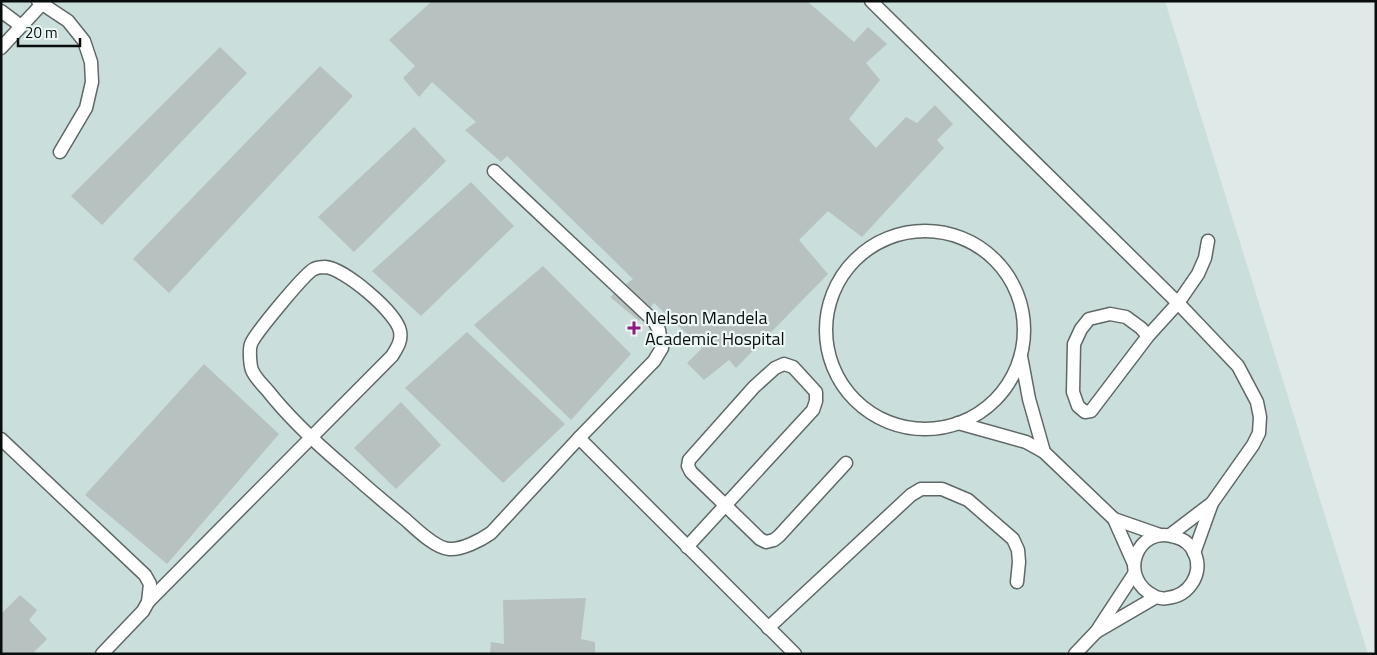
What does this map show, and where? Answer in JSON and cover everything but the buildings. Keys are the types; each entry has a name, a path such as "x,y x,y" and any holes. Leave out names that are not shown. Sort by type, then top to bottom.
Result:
{"lane":[{"path":"871,1 1178,303 1238,366 1257,402 1260,417 1259,433 1253,446 1212,503 1194,553"},
{"path":"1,48 40,3 68,22 84,41 91,62 92,82 86,108 60,152"},
{"path":"1,11 22,26"},
{"path":"102,654 143,611 148,602 311,438 392,356 399,344 400,332 396,322 361,286 343,274 326,267 315,268 303,277 251,344 253,372 275,400 311,438 433,542 449,549 479,541 491,533 654,361 662,348 659,330 654,321 494,171"},
{"path":"935,231 959,236 981,248 1000,264 1014,284 1023,315 1024,332 1021,356 1011,379 996,398 978,413 958,423 935,428 912,428 890,422 869,412 852,396 838,377 830,356 827,333 829,310 836,288 848,269 866,251 887,239 910,232 935,231"},
{"path":"1148,336 1126,317 1110,314 1089,319 1081,329 1074,344 1073,392 1078,406 1085,412 1091,411 1148,336 1178,303 1198,274 1205,258 1208,241"},
{"path":"1021,356 1029,399 1044,452"},
{"path":"687,547 725,506 813,410 816,392 793,367 784,364 775,368 754,387 689,460 688,466 691,472 725,506 760,539 766,542 774,540 785,531 846,463"},
{"path":"958,423 1026,442 1044,452 1114,519 1142,588 1148,594 1166,598 1176,596 1186,591 1193,584 1197,574 1197,563 1194,553 1188,544 1180,538 1114,519"},
{"path":"579,438 794,654"},
{"path":"1,439 144,575 150,584 148,602"},
{"path":"768,628 911,495 921,489 942,488 968,500 1013,539 1018,550 1019,562 1016,582"},
{"path":"1075,654 1096,632 1134,569 1136,554 1142,545 1150,539 1165,535 1212,503"},
{"path":"1096,632 1156,597"}],"shaded area":[{"name":"Nelson Mandela Academic Hospital","path":"1,1 1165,1 1368,654 1,654"}],"place":[{"name":"Nelson Mandela Academic Hospital","path":"634,328"}]}
